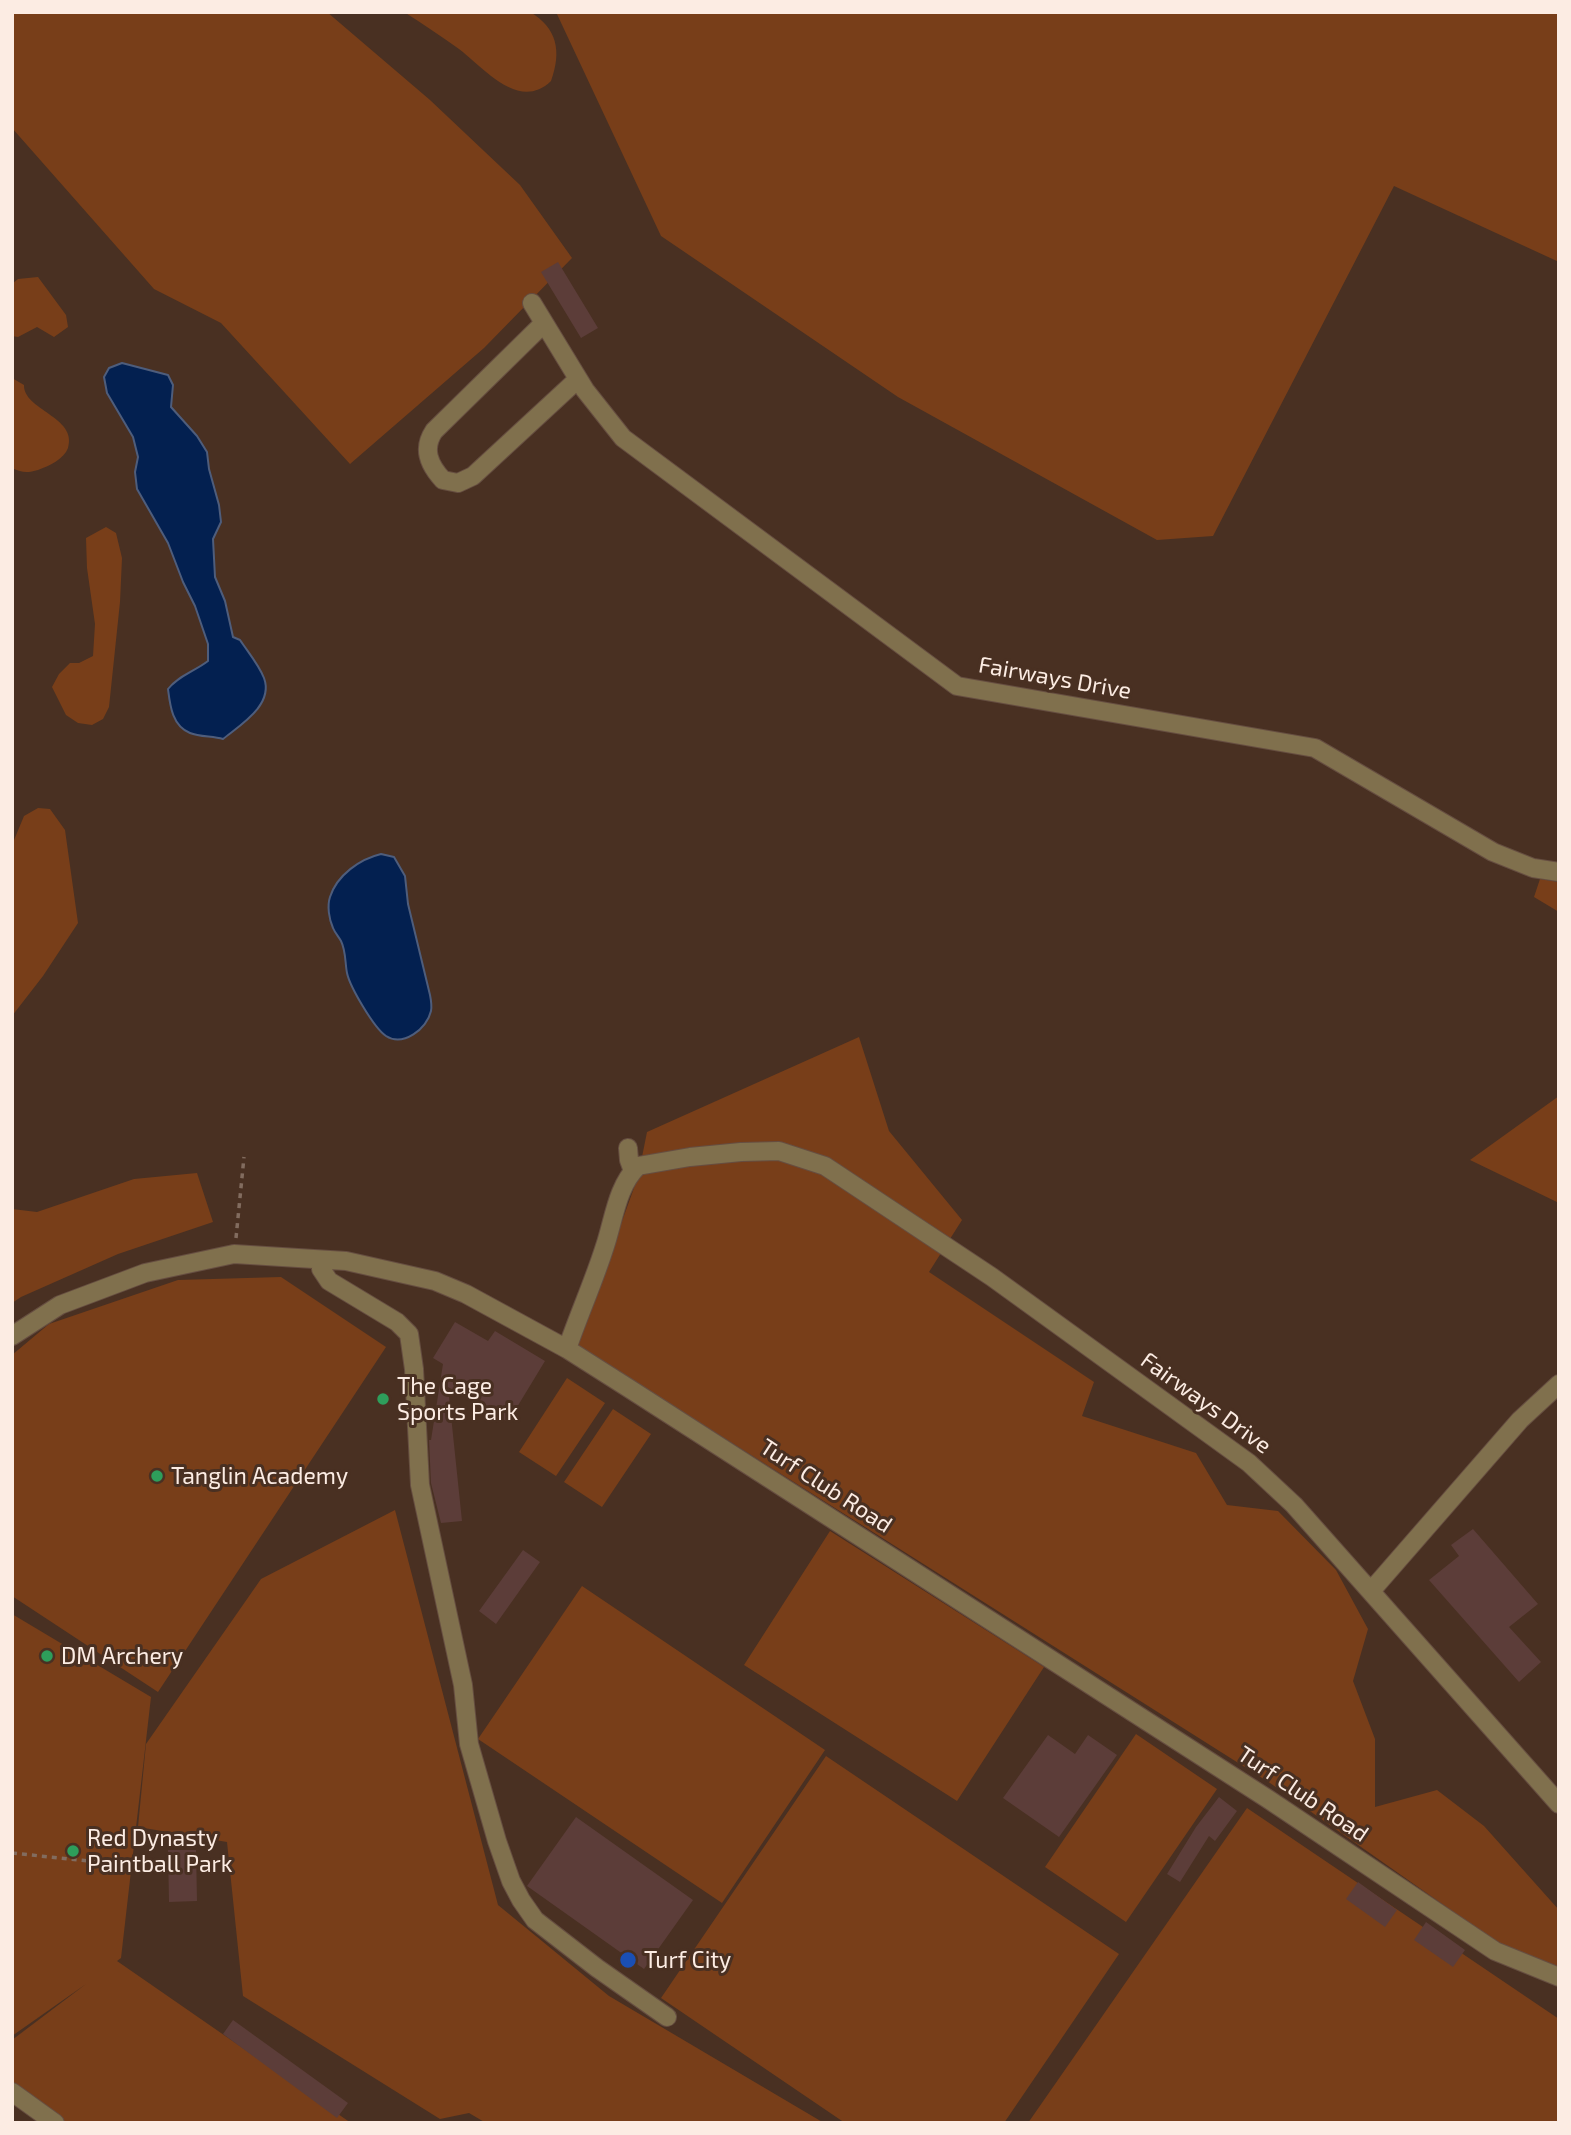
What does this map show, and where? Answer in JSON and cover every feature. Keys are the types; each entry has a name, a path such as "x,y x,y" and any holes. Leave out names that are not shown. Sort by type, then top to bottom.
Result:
{"street":[{"name":"Fairways Drive","path":"532,303 578,379 623,438 957,686 1315,748 1493,852 1533,868 1559,872"},
{"path":"544,323 434,431 430,437 429,462 443,480 458,483 482,470 578,379"},
{"path":"567,1349 605,1247 619,1197 633,1171 628,1148"},
{"name":"Fairways Drive","path":"633,1171 638,1166 690,1157 779,1151 825,1166 992,1278 1249,1463 1294,1505 1559,1804"},
{"name":"Turf Club Road","path":"12,1336 60,1305 145,1273 234,1254 346,1261 435,1281 466,1294 567,1349 1268,1799 1495,1951 1559,1977"},
{"path":"323,1261 321,1269 329,1282 397,1322 409,1334 414,1368 420,1485 463,1685 469,1744 511,1881 535,1920 667,2017"},
{"path":"1371,1591 1520,1420 1559,1384"},
{"path":"12,2092 55,2123"}],"path":[{"path":"234,1254 244,1157"},
{"path":"12,1853 126,1864"}],"shaded area":[{"path":"12,12 327,12 430,100 520,185 572,258 484,348 350,464 221,323 154,289 12,128"},
{"path":"404,12 530,12 546,25 555,41 556,60 551,81 539,89 527,92 514,90"},
{"path":"556,12 1559,12 1559,262 1394,186 1213,536 1157,540 898,397 661,236"},
{"path":"38,277 66,315 68,327 54,337 37,327 18,337 12,336 12,284 18,279"},
{"path":"12,378 24,385 26,394 32,401 58,421 69,437 68,448 60,459 34,471 22,472 12,468"},
{"path":"106,527 116,533 122,558 120,602 109,707 103,719 92,725 78,723 66,715 52,687 59,674 70,663 79,663 93,656 95,624 87,568 86,538"},
{"path":"38,808 50,809 65,830 78,923 43,976 12,1016 12,845 24,816"},
{"path":"1540,879 1559,882 1559,912 1534,897"},
{"path":"859,1037 889,1131 962,1220 929,1272 1094,1382 1082,1416 1196,1453 1227,1505 1278,1511 1336,1570 1368,1629 1353,1681 1375,1739 1375,1807 1437,1790 1484,1826 1559,1910 1559,1986 1270,1783 577,1345 638,1177 647,1132"},
{"path":"1559,1096 1559,1203 1470,1160"},
{"path":"197,1173 213,1222 118,1254 12,1303 12,1209 37,1212 134,1179"},
{"name":"Tanglin Academy","path":"281,1277 386,1347 158,1692 12,1596 12,1355 49,1324 178,1280"},
{"path":"567,1378 605,1403 556,1476 519,1452"},
{"path":"613,1409 651,1434 602,1507 564,1482"},
{"path":"395,1510 498,1905 609,1996 824,2123 486,2123 469,2113 440,2119 243,1996 227,1842 138,1827 146,1744 261,1579"},
{"path":"830,1531 1044,1667 957,1801 744,1665"},
{"path":"582,1586 825,1750 722,1903 478,1739"},
{"path":"12,1614 151,1697 121,1958 117,1961 351,2123 66,2123 12,2087 12,2040 86,1984 12,2036"},
{"path":"1136,1734 1217,1789 1126,1922 1045,1867"},
{"path":"826,1756 1119,1954 1004,2123 845,2123 661,1998"},
{"path":"1247,1808 1559,2019 1559,2123 1028,2123"}],"water":[{"path":"122,363 168,375 173,385 171,407 197,436 207,452 221,522 213,539 215,577 225,601 233,637 240,640 256,663 266,688 254,713 223,739 184,730 171,708 168,689 208,661 208,644 168,543 137,489 135,472 138,457 133,437 107,393 104,377 109,368"},
{"path":"381,854 394,857 405,876 408,904 431,1003 429,1018 425,1024 407,1038 400,1039 393,1039 381,1032 357,997 347,973 343,945 330,921 329,912 333,889 344,875 357,864"}],"building":[{"path":"558,262 598,328 581,338 541,272"},
{"path":"455,1322 488,1341 495,1331 545,1361 508,1422 448,1387 462,1521 441,1523 431,1483 429,1440 443,1364 433,1358"},
{"path":"1473,1529 1538,1604 1509,1627 1541,1662 1519,1682 1429,1580 1459,1556 1451,1545"},
{"path":"523,1550 540,1562 496,1624 479,1611"},
{"path":"1048,1735 1075,1754 1088,1735 1117,1755 1059,1837 1003,1798"},
{"path":"1219,1797 1237,1811 1215,1841 1209,1836 1180,1882 1167,1874 1196,1827"},
{"path":"576,1817 693,1900 644,1969 527,1886"},
{"path":"168,1850 196,1850 197,1901 169,1902"},
{"path":"1358,1882 1397,1910 1385,1927 1346,1899"},
{"path":"1426,1922 1465,1950 1453,1967 1414,1940"},
{"path":"233,2020 348,2103 337,2118 223,2034"}],"place":[{"name":"The Cage Sports Park","path":"383,1399"},
{"name":"Tanglin Academy","path":"157,1476"},
{"name":"DM Archery","path":"47,1656"},
{"name":"Red Dynasty Paintball Park","path":"73,1851"},
{"name":"Turf City","path":"628,1960"}]}
